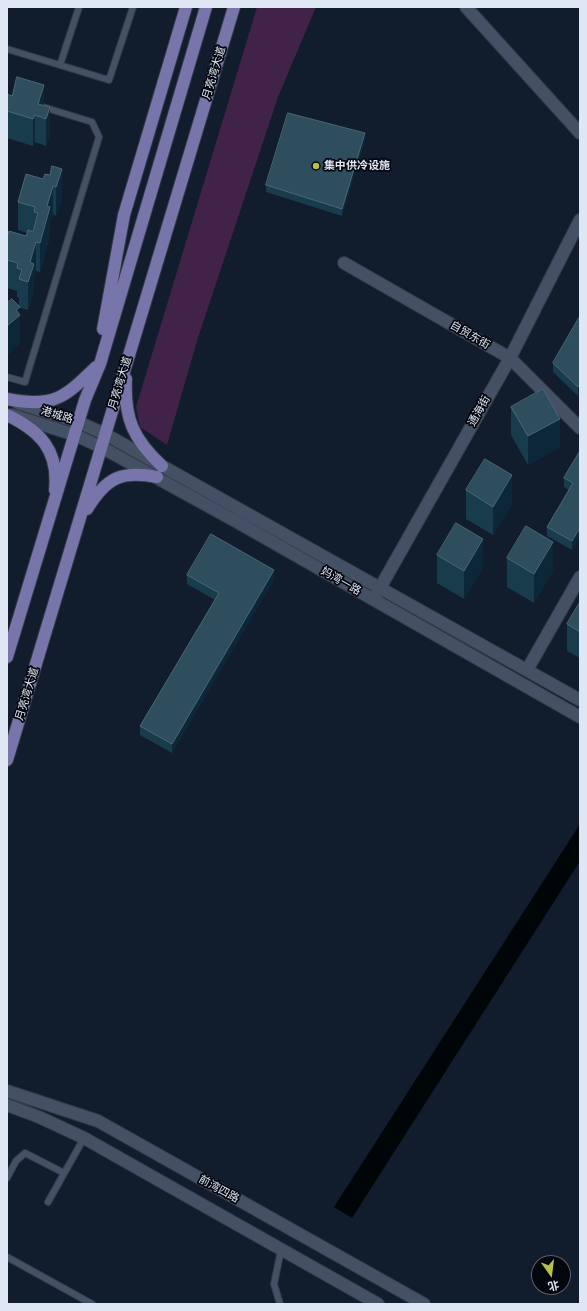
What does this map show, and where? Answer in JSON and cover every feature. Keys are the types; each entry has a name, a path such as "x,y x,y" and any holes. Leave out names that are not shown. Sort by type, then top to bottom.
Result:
{"main road":[{"path":"104,350 103,330 124,215 186,7"},
{"path":"7,657 78,422 85,400 100,364 206,7"},
{"name":"月亮湾大道","path":"7,760 234,7"},
{"path":"128,359 126,398 130,425 141,444 162,466"},
{"path":"7,400 38,402 52,401 65,396 100,364"},
{"path":"7,414 26,424 45,442 54,469 55,487 52,509"},
{"path":"79,522 101,488 110,481 124,474 140,474 157,477"}],"street":[{"path":"466,7 580,133"},
{"name":"通海街","path":"373,600 510,358 580,220"},
{"name":"自贸东街","path":"344,263 510,358 580,428"},
{"name":"港城路","path":"7,400 78,422 105,434"},
{"name":"港城路","path":"7,414 75,435 101,447"},
{"name":"妈湾一路","path":"105,434 580,700"},
{"name":"妈湾一路","path":"101,447 157,477 580,717"},
{"path":"526,670 580,577"},
{"name":"前湾四路","path":"7,1091 98,1121 424,1304"},
{"name":"前湾四路","path":"7,1104 84,1138 378,1304"}],"lane":[{"path":"60,65 79,7"},
{"path":"7,49 109,80 133,7"},
{"path":"7,377 25,382 99,138 92,122 35,104"},
{"path":"48,1202 84,1138"},
{"path":"7,1178 16,1161 25,1153 64,1173"},
{"path":"280,1304 274,1284 281,1250"},
{"path":"7,1257 92,1304"}],"shaded area":[{"path":"257,7 316,7 278,97 197,341 167,445 140,427 136,407"},
{"path":"580,824 580,861 352,1218 334,1207"}],"building":[{"path":"17,77 44,85 38,104 50,107 46,119 35,115 33,119 7,111 7,94 12,96"},
{"name":"集中供冷设施","path":"288,113 365,133 342,209 266,185"},
{"path":"52,166 62,169 56,187 53,186 47,206 50,207 40,243 36,242 30,262 34,264 28,282 19,279 22,270 17,268 18,263 7,260 7,238 9,231 26,236 28,230 33,232 38,213 34,212 35,207 18,202 26,174 43,179 45,174 50,175"},
{"path":"12,299 20,307 16,310 20,315 7,326 7,303"},
{"path":"580,316 580,384 578,387 553,363"},
{"path":"543,389 560,419 528,436 511,407"},
{"path":"580,451 580,528 572,541 547,527 573,483 564,478"},
{"path":"485,459 512,475 493,507 466,490"},
{"path":"456,523 483,539 464,571 437,555"},
{"path":"526,526 553,542 534,574 507,558"},
{"path":"211,534 274,570 172,744 140,726 219,593 187,575"},
{"path":"580,602 580,632 567,624"}],"place":[{"name":"集中供冷设施","path":"316,166"}]}
